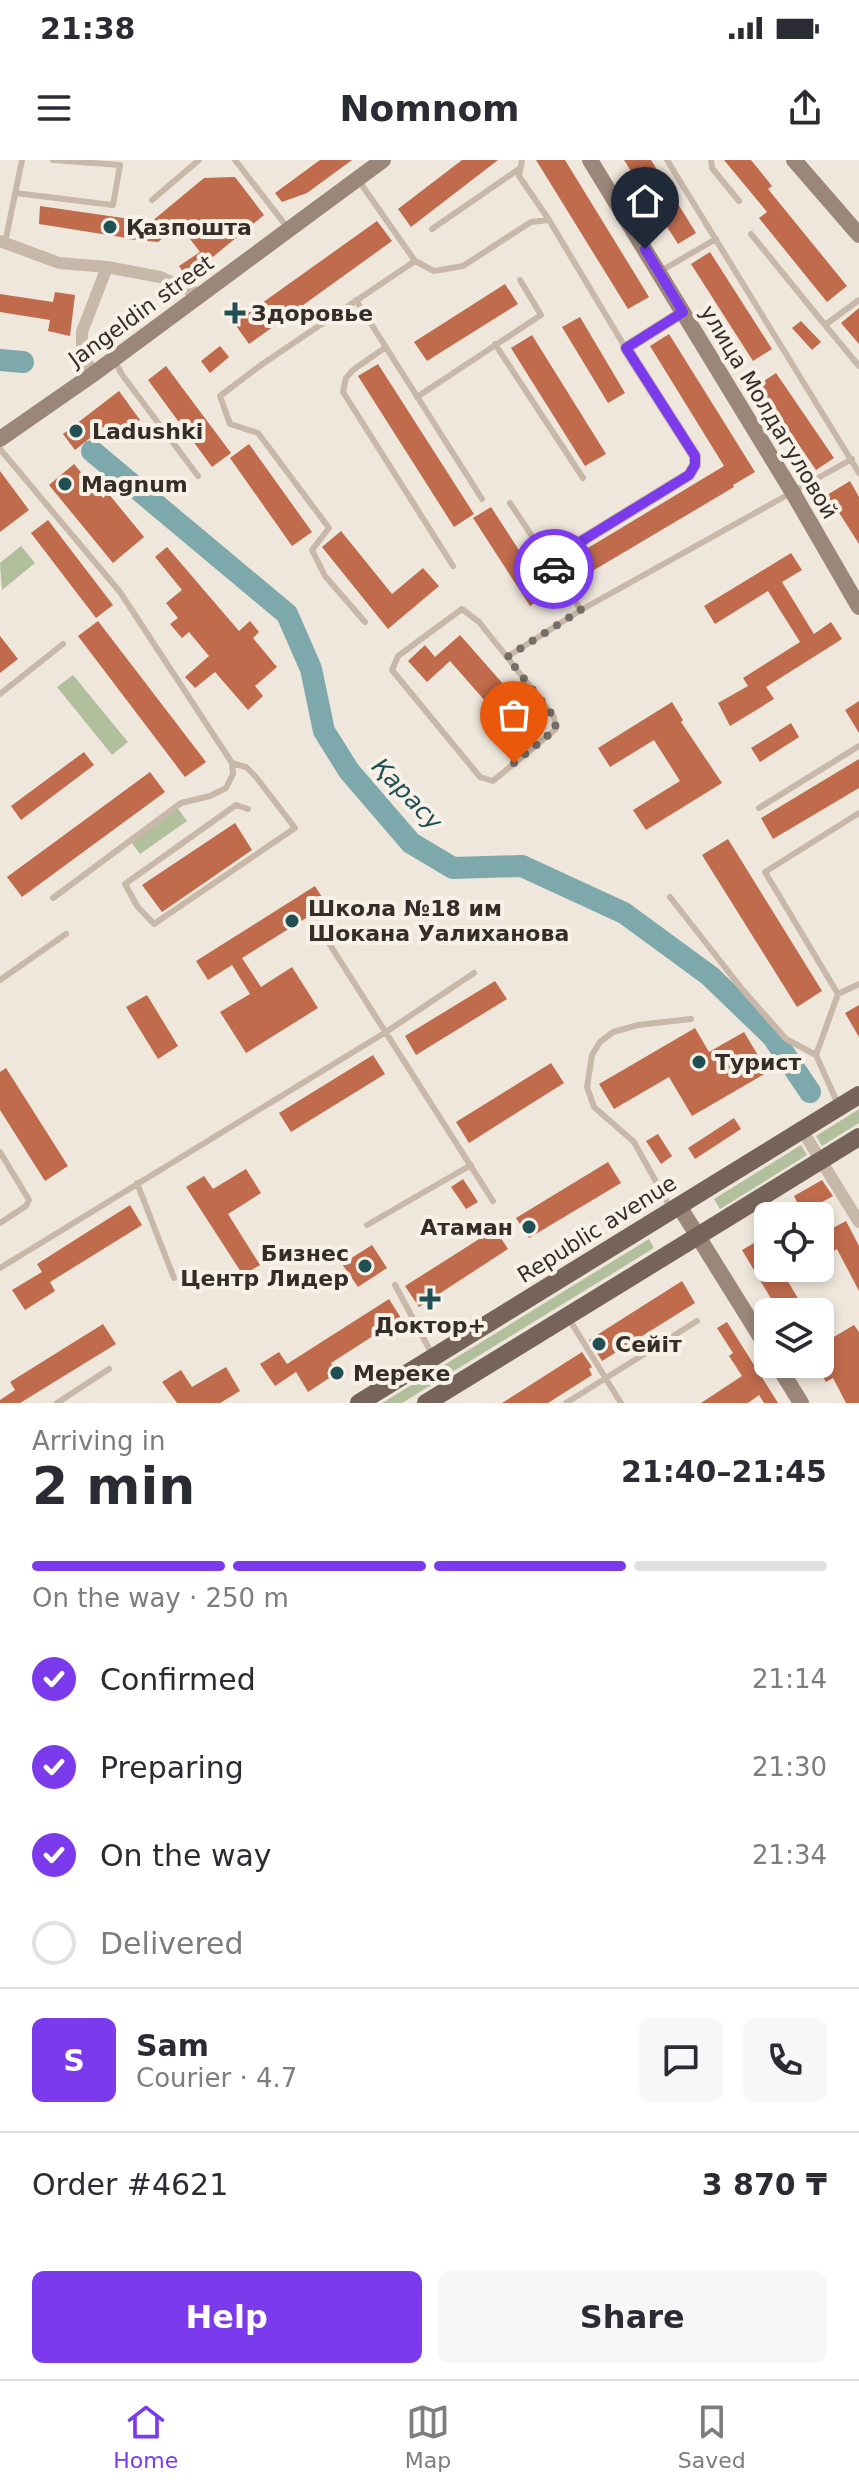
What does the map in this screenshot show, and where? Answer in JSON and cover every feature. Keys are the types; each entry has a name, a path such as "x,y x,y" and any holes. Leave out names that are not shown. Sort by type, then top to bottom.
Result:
{"main road":[{"name":"Jangeldin street","path":"0,439 114,359 383,160"},
{"name":"улица Молдагуловой","path":"590,160 859,607"},
{"path":"794,160 859,235"},
{"path":"805,160 826,196"},
{"name":"Republic avenue","path":"359,1403 859,1095"},
{"path":"426,1403 859,1137"},
{"path":"675,1208 697,1236 754,1327"},
{"path":"786,1378 801,1403"}],"street":[{"path":"3,242 59,263 107,267 160,277 201,295"},
{"path":"92,375 82,348 82,332 107,267"},
{"path":"549,561 689,475 695,465 695,456 626,348 683,312"},
{"path":"802,1130 859,1222"}],"lane":[{"path":"3,242 22,160"},
{"path":"15,193 113,205 120,165 53,160"},
{"path":"152,200 199,160"},
{"path":"235,160 289,230"},
{"path":"522,160 519,176 626,348"},
{"path":"667,160 859,473"},
{"path":"711,160 712,168 739,201"},
{"path":"432,229 519,169"},
{"path":"357,178 415,261 434,271 463,266 531,222 549,220"},
{"path":"751,234 859,366"},
{"path":"659,272 716,239"},
{"path":"365,622 325,576 312,550 329,528 258,433 230,424 220,396 415,261"},
{"path":"417,397 541,315 520,280"},
{"path":"356,300 482,499"},
{"path":"825,325 859,300"},
{"path":"495,344 583,478"},
{"path":"386,347 353,370 346,378 343,392 453,566"},
{"path":"114,359 123,376 198,476"},
{"path":"0,449 120,592 232,763 233,774 226,788 210,796 181,803 53,898"},
{"path":"507,657 581,610 852,459"},
{"path":"510,503 581,610"},
{"path":"462,609 479,622 507,657 554,717 556,729 493,781 480,777 392,670 398,656 462,609"},
{"path":"0,694 63,644"},
{"path":"759,808 859,746"},
{"path":"232,763 246,767 256,777 295,828 154,924 137,906 125,884 236,805 248,809"},
{"path":"838,994 765,872 859,813"},
{"path":"670,897 742,989 786,1039 816,1055 839,1107"},
{"path":"0,980 66,934"},
{"path":"325,937 493,1201"},
{"path":"0,1275 1,1267 386,1032 474,973"},
{"path":"816,1055 838,994 859,984"},
{"path":"675,1208 634,1142 594,1107 587,1087 592,1055 600,1042 613,1032 638,1025 691,1019"},
{"path":"0,1152 29,1200 26,1206 0,1223"},
{"path":"367,1225 471,1165"},
{"path":"137,1183 174,1278"},
{"path":"395,1285 433,1357"},
{"path":"567,1316 621,1403"},
{"path":"566,1403 697,1321"},
{"path":"57,1403 109,1369"}],"green space":[{"path":"21,546 35,563 2,590 0,563"},
{"path":"73,675 128,742 112,755 57,687"},
{"path":"176,806 187,821 140,854 129,839"},
{"path":"859,1109 859,1123 822,1146 816,1136"},
{"path":"801,1145 807,1155 720,1209 714,1199"},
{"path":"649,1239 654,1248 402,1403 382,1403"}],"building":[{"path":"320,160 352,160 307,193 282,202 275,193"},
{"path":"462,160 498,160 411,227 398,209"},
{"path":"536,160 565,160 649,297 628,309"},
{"path":"624,160 651,160 696,233 678,244"},
{"path":"724,160 751,160 772,186 768,189 847,286 827,302 759,218 767,212"},
{"path":"235,177 264,215 187,278 179,266 200,252 180,226 158,242 39,224 40,206 151,222 204,178"},
{"path":"377,221 392,241 249,344 234,323"},
{"path":"710,252 772,349 753,361 691,264"},
{"path":"505,284 518,304 427,361 414,342"},
{"path":"55,292 75,295 70,336 48,331 50,320 0,312 0,294 53,302"},
{"path":"859,308 859,344 841,323"},
{"path":"580,317 625,393 608,403 562,327"},
{"path":"801,321 821,342 812,350 792,328"},
{"path":"669,334 755,472 584,576 573,557 724,466 650,346"},
{"path":"532,335 606,454 585,466 511,348"},
{"path":"220,346 229,357 210,373 201,361"},
{"path":"378,364 474,514 454,527 358,376"},
{"path":"166,366 231,453 212,467 148,380"},
{"path":"776,373 834,458 816,470 758,385"},
{"path":"119,391 140,420 114,439 105,426 75,450 63,434"},
{"path":"249,444 312,532 292,546 230,458"},
{"path":"74,464 103,498 108,493 144,537 113,563 49,485"},
{"path":"0,471 29,510 0,532"},
{"path":"850,481 859,497 859,544 838,511 832,515 822,498"},
{"path":"491,507 548,595 530,606 473,518"},
{"path":"48,520 113,605 96,618 31,533"},
{"path":"341,531 392,594 423,568 439,586 388,629 322,547"},
{"path":"167,547 239,631 250,621 259,632 253,638 277,667 255,686 263,696 248,710 215,672 195,688 185,677 209,656 189,632 182,638 170,624 178,618 166,603 182,590 155,557"},
{"path":"791,553 802,570 782,582 814,634 831,622 842,639 766,687 774,699 730,726 718,703 748,686 743,678 800,642 768,591 715,624 704,606"},
{"path":"98,621 206,762 185,777 78,636"},
{"path":"460,635 542,728 523,744 450,661 427,682 408,661 425,645 435,657"},
{"path":"0,636 18,659 0,673"},
{"path":"859,701 859,733 845,710"},
{"path":"672,702 683,720 681,722 722,783 646,830 633,810 680,781 654,740 610,767 598,748"},
{"path":"791,723 799,737 760,762 751,748"},
{"path":"84,752 94,765 21,820 11,806"},
{"path":"859,759 859,788 773,839 761,818"},
{"path":"150,772 165,792 22,897 7,877"},
{"path":"235,823 252,850 162,912 142,885"},
{"path":"728,839 822,991 797,1007 702,855"},
{"path":"315,886 327,905 242,958 261,987 292,967 318,1008 246,1053 220,1012 250,994 232,965 208,980 196,961"},
{"path":"495,981 507,999 416,1055 405,1036"},
{"path":"147,995 178,1046 158,1059 126,1007"},
{"path":"859,1005 859,1037 845,1013"},
{"name":"Турист","path":"695,1028 709,1052 744,1032 768,1072 692,1116 669,1077 614,1109 599,1084"},
{"path":"373,1055 385,1074 291,1132 279,1113"},
{"path":"551,1063 564,1083 469,1143 456,1122"},
{"path":"6,1068 68,1166 45,1181 0,1110 0,1072"},
{"path":"734,1118 741,1129 695,1159 688,1148"},
{"path":"658,1134 672,1156 661,1164 646,1141"},
{"path":"608,1162 621,1183 529,1238 516,1218"},
{"path":"246,1169 261,1193 228,1214 260,1265 243,1275 186,1187 204,1176 213,1189"},
{"path":"463,1179 478,1202 466,1209 451,1187"},
{"path":"822,1180 833,1196 822,1202 797,1202 794,1196"},
{"path":"130,1205 142,1225 50,1282 55,1291 25,1310 12,1290 42,1272 37,1264"},
{"path":"846,1221 859,1246 859,1291 837,1249 834,1251 834,1227"},
{"path":"495,1229 508,1249 419,1307 405,1286"},
{"path":"754,1243 754,1270 742,1250"},
{"name":"Бизнес Центр Лидер","path":"372,1245 387,1268 358,1287 342,1264"},
{"path":"682,1281 695,1303 602,1361 589,1340"},
{"path":"761,1282 788,1282 798,1298 771,1298"},
{"path":"389,1299 401,1318 331,1363 337,1373 308,1392 296,1372 275,1386 260,1364 279,1352 287,1364"},
{"path":"727,1322 754,1365 754,1378 762,1378 778,1403 764,1403 759,1395 748,1403 701,1403 742,1376 729,1356 733,1353 717,1328"},
{"path":"103,1324 116,1344 20,1403 0,1403 15,1390 10,1382"},
{"path":"854,1325 859,1332 859,1403 846,1403 833,1378 834,1337"},
{"path":"582,1352 592,1367 589,1369 592,1375 548,1403 502,1403"},
{"path":"226,1367 240,1391 220,1403 177,1403 162,1382 181,1370 192,1387"}],"waterway":[{"name":"Қарасу","path":"0,360 23,362"},
{"name":"Қарасу","path":"92,451 287,614 311,669 324,731 349,771 411,843 453,868 522,866 624,913 710,976 773,1037 810,1092"}],"way so far":[{"path":"514,763 556,729 554,717 507,657 581,610 554,569"}],"place":[{"name":"Қазпошта","path":"110,227"},
{"name":"Здоровье","path":"235,313"},
{"name":"Ladushki","path":"76,431"},
{"name":"Magnum","path":"65,484"},
{"name":"Школа №18 им Шокана Уалиханова","path":"292,921"},
{"name":"Турист","path":"699,1062"},
{"name":"Атаман","path":"529,1227"},
{"name":"Бизнес Центр Лидер","path":"365,1266"},
{"name":"Доктор+","path":"430,1299"},
{"name":"Сейіт","path":"599,1344"},
{"name":"Мереке","path":"337,1373"}],"route":[{"path":"554,569 549,561 689,475 695,465 695,456 626,348 683,312 645,249"}]}
